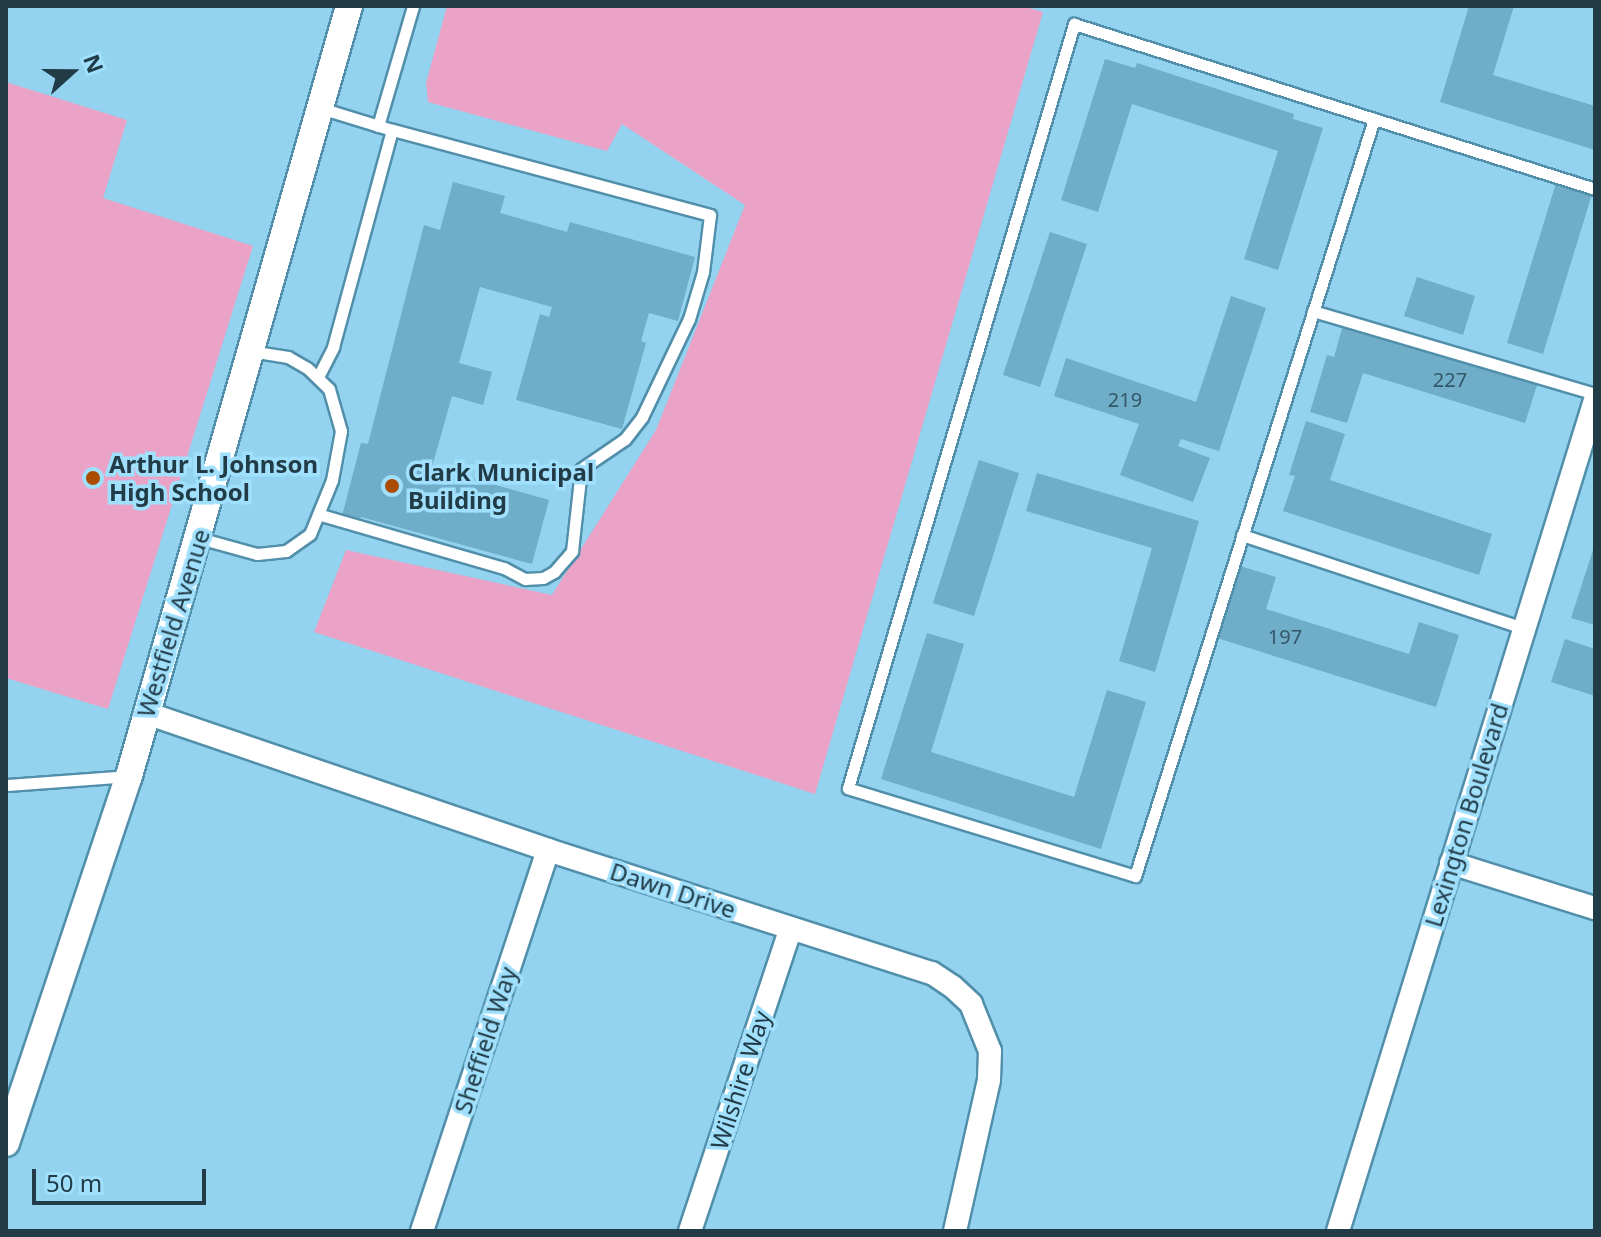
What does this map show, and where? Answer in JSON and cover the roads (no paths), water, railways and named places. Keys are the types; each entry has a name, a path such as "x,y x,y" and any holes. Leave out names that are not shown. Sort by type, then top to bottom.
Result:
{"street":[{"name":"Westfield Avenue","path":"6,1143 129,776 349,6"},
{"name":"Lexington Boulevard","path":"1338,1231 1595,397"},
{"name":"Dawn Drive","path":"146,713 548,850 932,973 953,987 977,1015 990,1051 989,1080 955,1231"},
{"name":"Sheffield Way","path":"422,1231 548,850"},
{"path":"1451,863 1595,908"},
{"name":"Wilshire Way","path":"690,1231 791,928"}],"lane":[{"path":"378,126 413,6"},
{"path":"1374,119 1135,876 848,788 1074,24 1374,119 1595,189"},
{"path":"320,108 710,215 703,272 689,319 642,417 625,439 581,469 572,551 554,572 543,578 525,579 504,568 321,515"},
{"path":"318,377 333,347 392,130"},
{"path":"1313,311 1595,397"},
{"path":"199,538 272,555 299,544 321,515 332,480 341,431 336,405 318,377 288,357 252,351"},
{"path":"1242,535 1524,628"},
{"path":"6,785 129,776"}],"place":[{"name":"Arthur L. Johnson High School","path":"93,478"},
{"name":"Clark Municipal Building","path":"392,486"}]}
